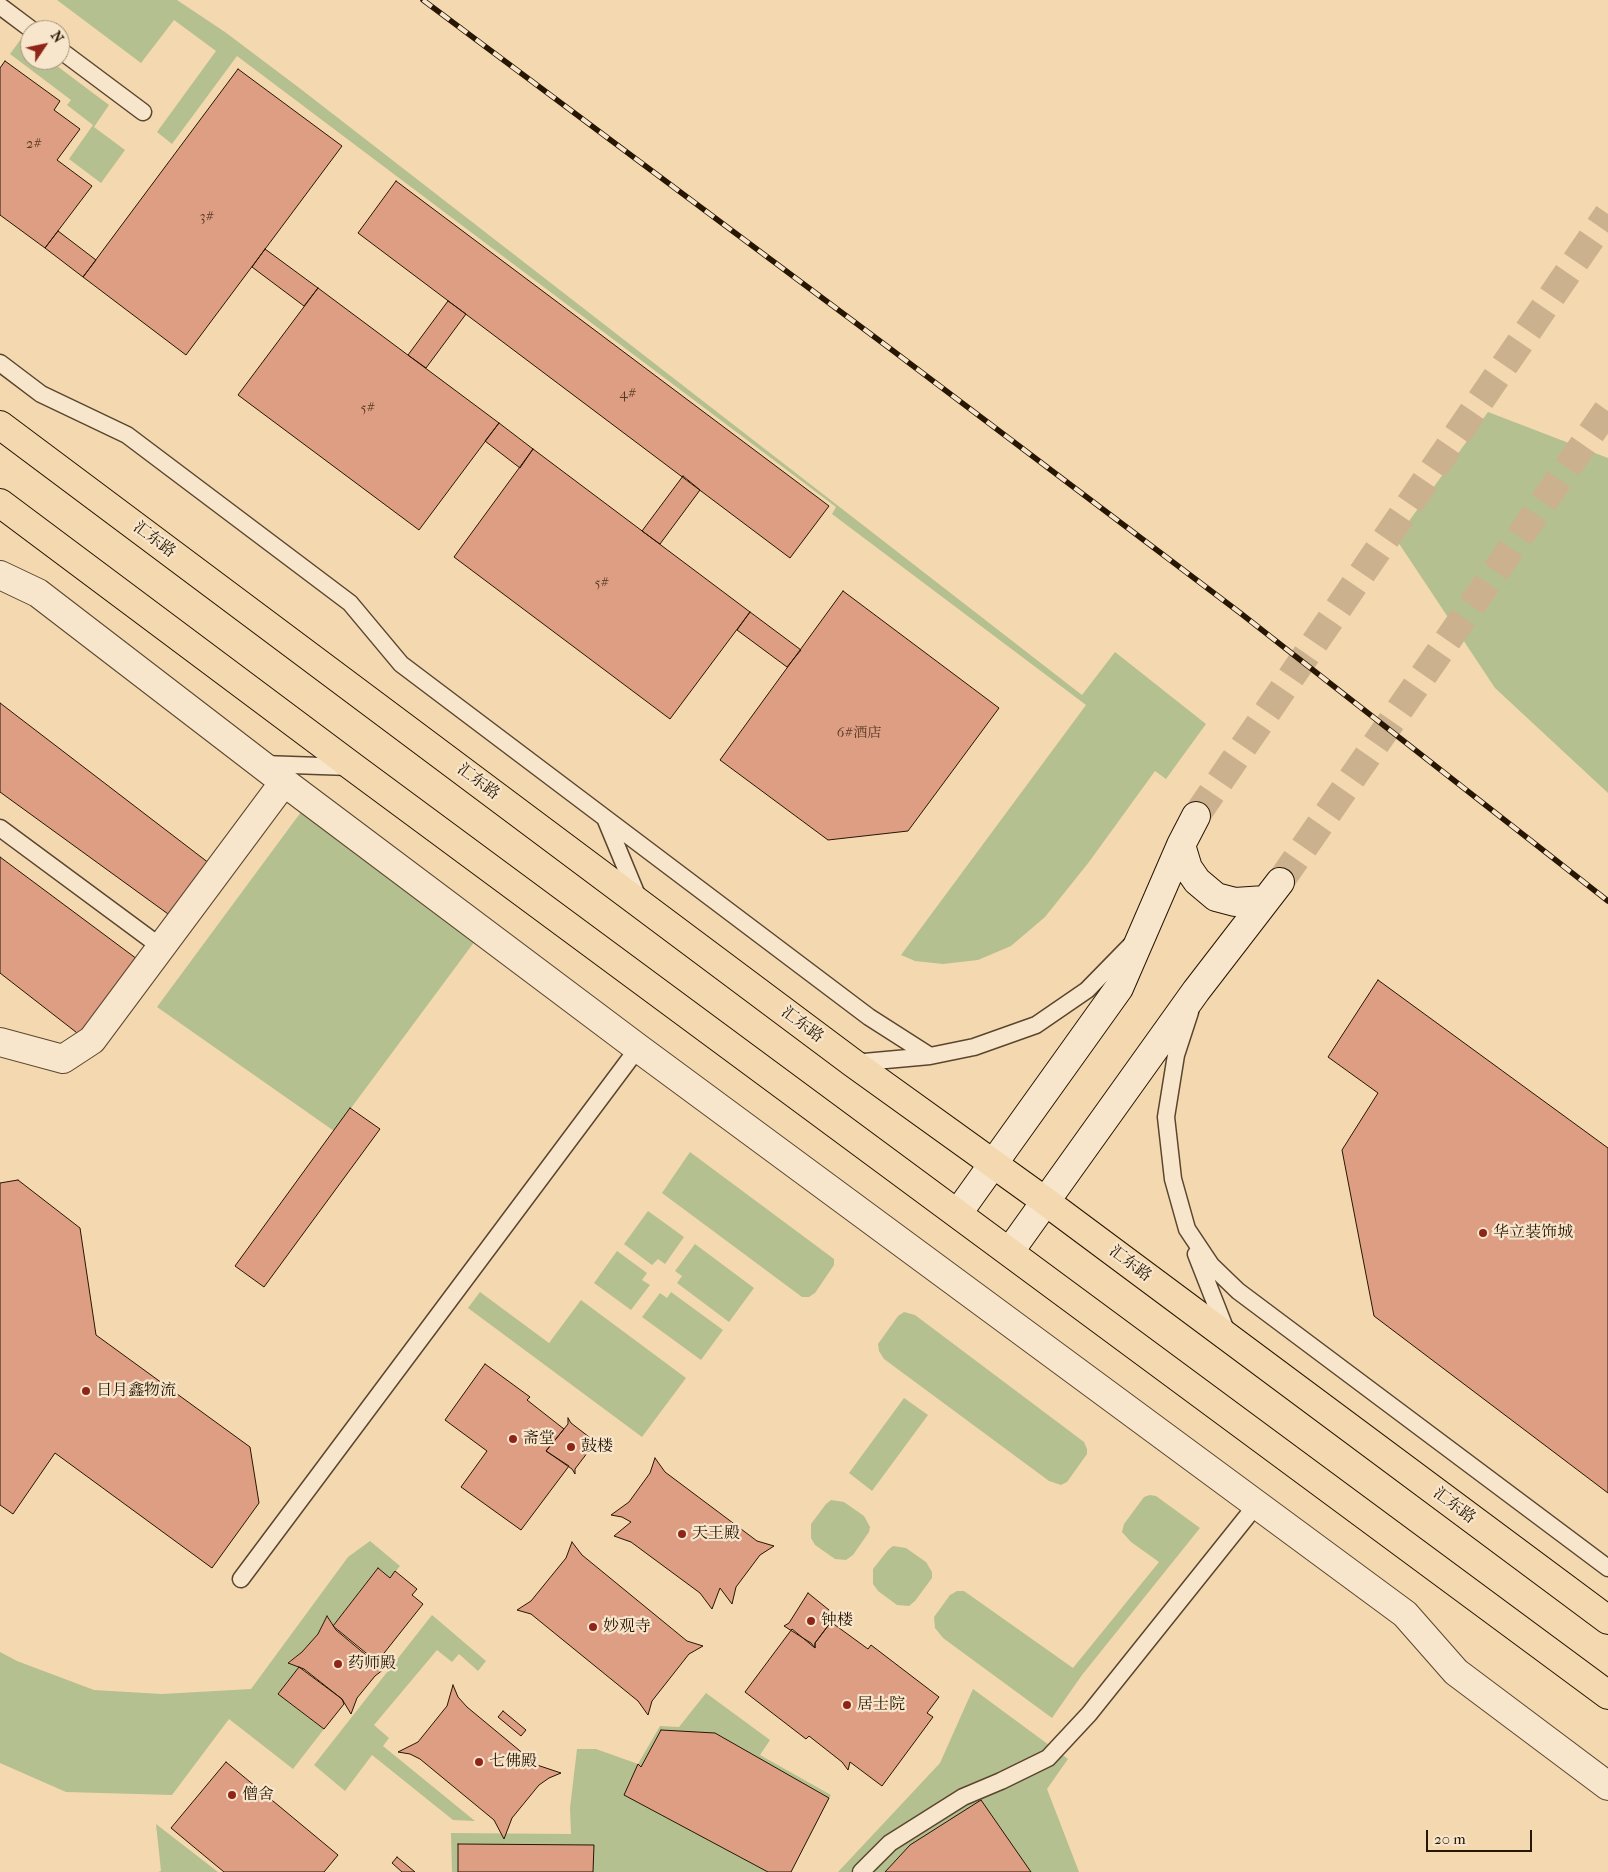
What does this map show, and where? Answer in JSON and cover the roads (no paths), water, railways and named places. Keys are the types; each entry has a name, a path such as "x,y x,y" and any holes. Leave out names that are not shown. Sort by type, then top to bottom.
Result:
{"main road":[{"name":"汇东路","path":"0,425 853,1064 1045,1201 1608,1620"},
{"path":"0,503 353,767 1608,1695"}],"street":[{"path":"0,575 38,592 284,782 638,1048 1406,1614 1456,1672 1608,1786"},
{"path":"0,1042 63,1059 92,1040 284,782"},
{"path":"958,1213 991,1163 1118,988 1145,931 1181,845 1196,816"},
{"path":"1010,1251 1196,991 1272,891 1235,902 1216,897 1197,882 1188,868 1181,845"}],"lane":[{"path":"0,6 20,21"},
{"path":"70,57 143,112"},
{"path":"0,364 41,394 127,435 350,603 401,664 869,1017 930,1056"},
{"path":"260,763 353,767"},
{"path":"604,816 641,904"},
{"path":"0,828 161,947"},
{"path":"853,1064 930,1056 974,1047 1036,1025 1087,990 1145,931"},
{"path":"1196,991 1176,1055 1166,1117 1173,1179 1187,1229 1229,1338"},
{"path":"242,1579 638,1048"},
{"path":"1187,1229 1211,1265 1238,1291 1608,1568"},
{"path":"861,1872 890,1843 963,1797 1048,1758 1089,1714 1257,1504"}],"tunnel":[{"path":"1196,816 1608,214"},
{"path":"1280,882 1608,409"}],"railway":[{"path":"423,0 1239,612 1608,901"}],"place":[{"name":"华立装饰城","path":"1483,1233"},
{"name":"日月鑫物流","path":"86,1391"},
{"name":"斋堂","path":"513,1439"},
{"name":"鼓楼","path":"571,1447"},
{"name":"天王殿","path":"682,1534"},
{"name":"钟楼","path":"811,1621"},
{"name":"妙观寺","path":"593,1627"},
{"name":"药师殿","path":"338,1664"},
{"name":"居士院","path":"847,1705"},
{"name":"七佛殿","path":"479,1762"},
{"name":"僧舍","path":"232,1795"}]}
